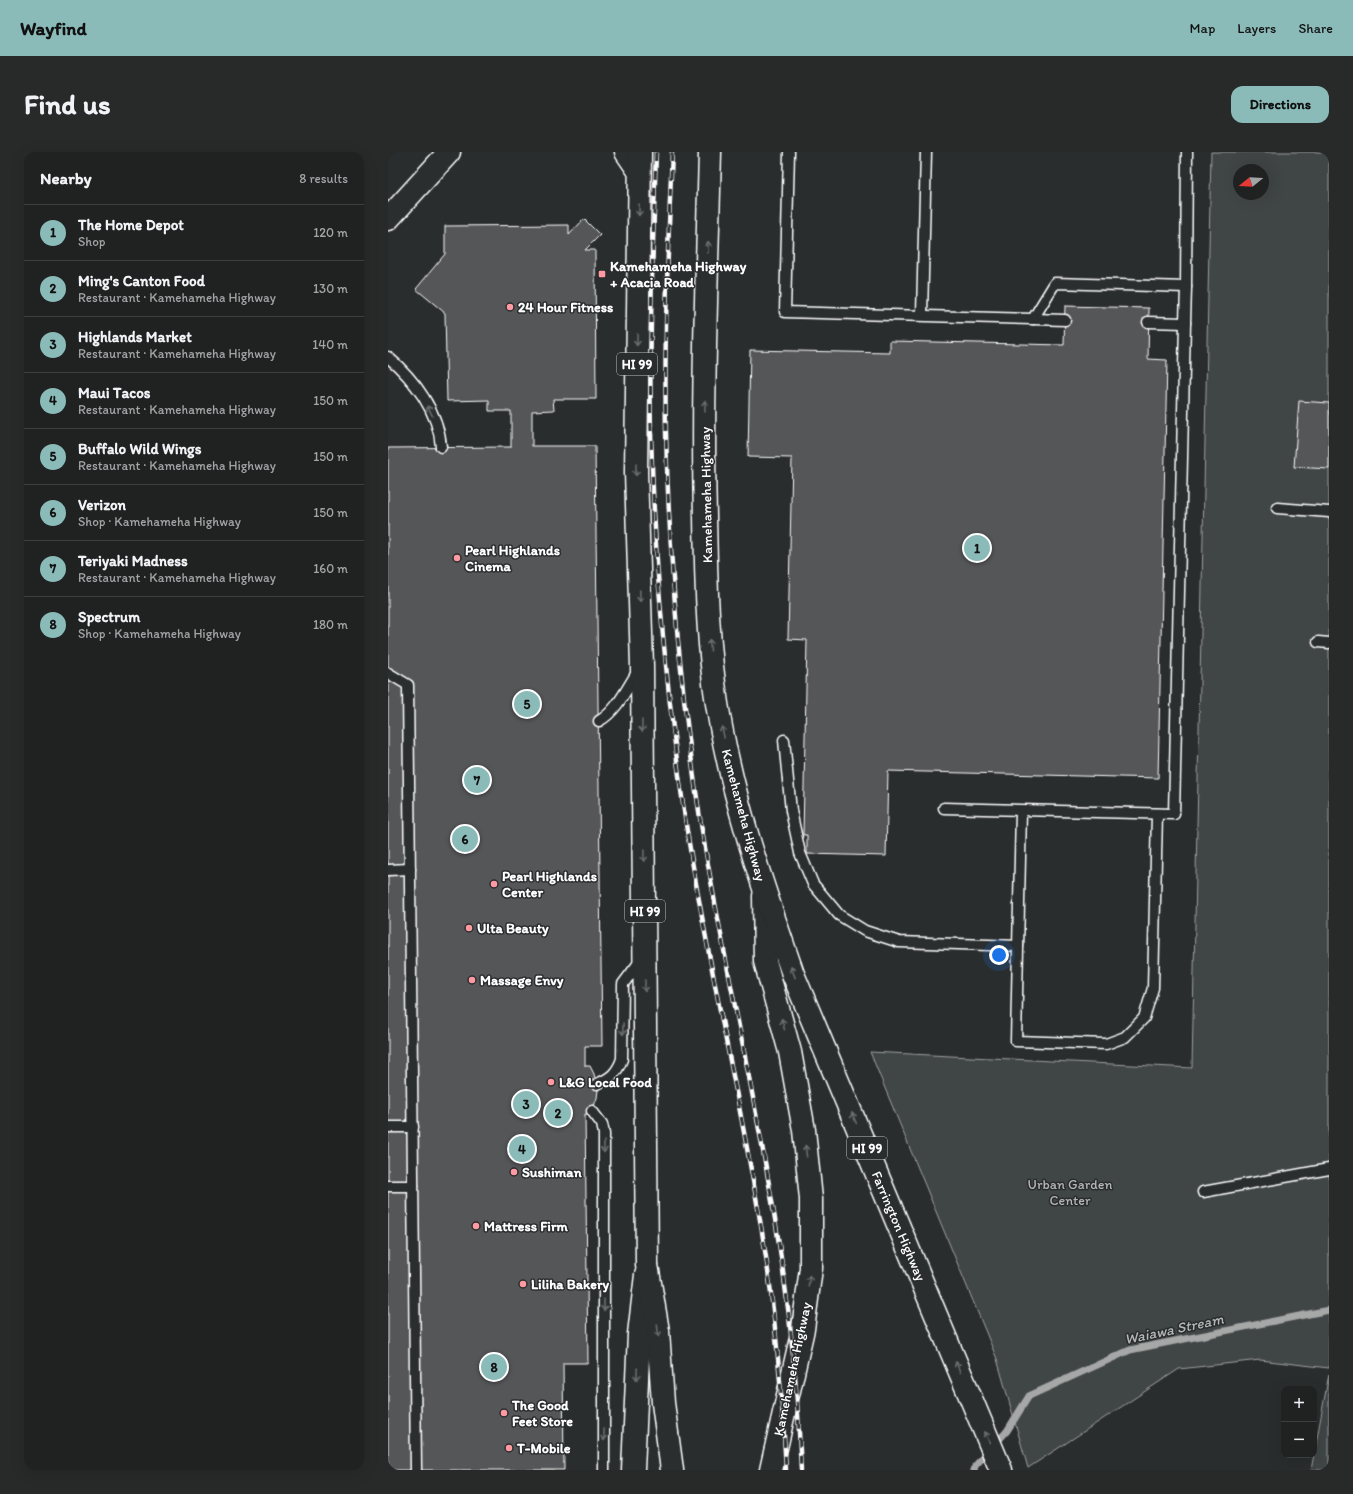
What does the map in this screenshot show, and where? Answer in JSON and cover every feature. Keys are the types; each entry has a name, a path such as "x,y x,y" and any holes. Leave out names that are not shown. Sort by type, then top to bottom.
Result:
{"main road":[{"path":"388,219 449,152"},
{"path":"626,152 640,161"},
{"name":"Kamehameha Highway","path":"710,152 704,473 708,624 714,684 727,755 764,892 765,961 790,1052 804,1130 811,1199 811,1268 803,1329 771,1470"},
{"name":"HI 99","path":"640,161 636,472 642,666 647,1265 658,1330 663,1403 672,1470"},
{"name":"Farrington Highway","path":"764,892 793,974 1002,1470"},
{"path":"633,1470 639,1334 647,1265"}],"lane":[{"path":"789,152 785,312 1065,320"},
{"path":"922,316 926,152"},
{"path":"944,808 1174,814 1188,152"},
{"path":"1033,319 1055,283 1186,287"},
{"path":"1148,322 1185,323"},
{"path":"388,357 411,380 430,409 440,434 441,447"},
{"path":"1277,508 1329,512"},
{"path":"1318,642 1329,643"},
{"path":"599,721 606,717 614,709 642,666"},
{"path":"388,673 408,685 416,1470"},
{"path":"784,740 791,811 800,853 813,884 839,915 865,931 899,942 1018,946"},
{"path":"1022,810 1016,1041 1106,1044 1125,1037 1144,1018 1153,988 1157,814"},
{"path":"388,870 410,870"},
{"path":"597,1084 611,1078 618,1071 622,1060 623,984 645,955"},
{"path":"592,1111 602,1124 604,1134 604,1470"},
{"path":"388,1127 413,1127"},
{"path":"1203,1192 1329,1169"},
{"path":"388,1186 413,1186"}],"green space":[{"name":"Urban Garden Center","path":"1211,152 1329,152 1329,1368 1260,1360 1179,1369 1028,1468 997,1359 870,1052 1192,1068"},
{"path":"1329,1374 1329,1470 1311,1470 1313,1458 1317,1458 1317,1438"}],"building":[{"name":"Pearl Highlands Center","path":"584,219 600,235 585,250 595,250 596,399 553,399 554,410 532,411 532,446 595,446 602,1046 585,1046 585,1066 590,1066 594,1074 598,1090 597,1098 591,1114 585,1114 588,1363 563,1363 564,1470 388,1470 388,448 511,447 511,411 489,411 489,400 447,401 445,313 416,289 445,254 445,226 569,225 569,235"},
{"path":"1065,306 1149,308 1148,359 1167,360 1158,778 888,771 886,856 807,854 807,835 803,835 807,640 788,639 792,458 748,457 750,350 890,353 890,341 1064,345"},
{"path":"1299,401 1329,403 1329,469 1294,467"}],"waterway":[{"name":"Waiawa Stream","path":"974,1470 975,1466 1007,1431 1029,1396 1130,1350 1329,1310"}],"railway":[{"path":"656,152 651,327 651,432 655,529 662,625 672,722 685,818 703,925 745,1137 764,1244 778,1357 786,1470"},
{"path":"672,152 666,327 666,432 670,529 681,674 693,770 709,871 761,1137 783,1272 793,1357 801,1470"}],"place":[{"name":"Kamehameha Highway + Acacia Road","path":"602,274"},
{"name":"24 Hour Fitness","path":"510,307"},
{"name":"The Home Depot","path":"977,548"},
{"name":"Pearl Highlands Cinema","path":"457,558"},
{"name":"Buffalo Wild Wings","path":"527,704"},
{"name":"Teriyaki Madness","path":"477,780"},
{"name":"Verizon","path":"465,839"},
{"name":"Pearl Highlands Center","path":"494,884"},
{"name":"Ulta Beauty","path":"469,928"},
{"name":"Massage Envy","path":"472,980"},
{"name":"L&G Local Food","path":"551,1082"},
{"name":"Highlands Market","path":"526,1104"},
{"name":"Ming's Canton Food","path":"558,1113"},
{"name":"Maui Tacos","path":"522,1149"},
{"name":"Sushiman","path":"514,1172"},
{"name":"Mattress Firm","path":"476,1226"},
{"name":"Liliha Bakery","path":"523,1284"},
{"name":"Spectrum","path":"494,1367"},
{"name":"The Good Feet Store","path":"504,1413"},
{"name":"T-Mobile","path":"509,1448"}]}
